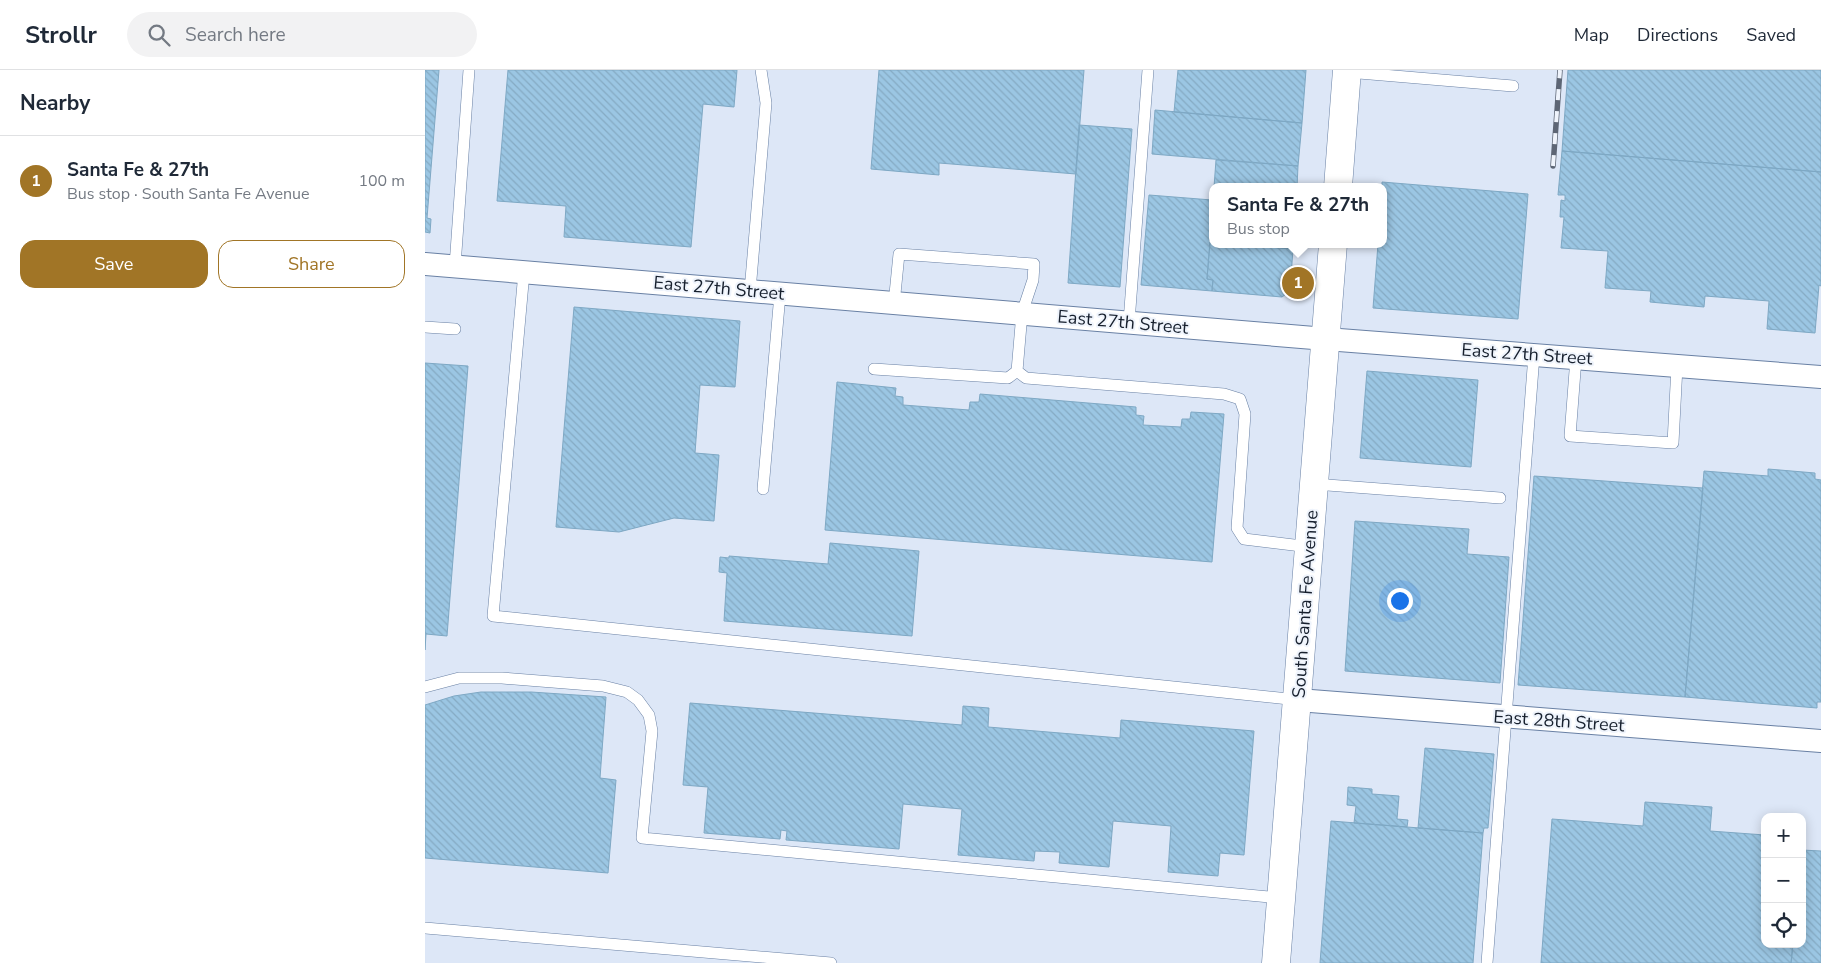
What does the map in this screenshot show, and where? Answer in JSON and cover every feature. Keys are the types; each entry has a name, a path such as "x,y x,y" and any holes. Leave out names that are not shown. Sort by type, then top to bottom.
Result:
{"main road":[{"path":"1338,183 1347,71"},
{"name":"South Santa Fe Avenue","path":"1276,963 1333,248"}],"street":[{"name":"East 27th Street","path":"425,264 1326,339 1821,377"},
{"name":"East 28th Street","path":"1298,700 1507,718 1821,741"}],"lane":[{"path":"455,266 469,70"},
{"path":"750,291 766,103 761,70"},
{"path":"1129,322 1148,70"},
{"path":"1347,71 1513,86"},
{"path":"873,369 1008,378 1017,371 1022,313 1033,280 1034,264 899,254 894,304"},
{"path":"524,272 493,616 1298,700"},
{"path":"763,489 780,294"},
{"path":"425,327 455,329"},
{"path":"1487,963 1534,355"},
{"path":"1576,358 1571,436 1673,443 1677,366"},
{"path":"1017,371 1026,378 1224,394 1240,399 1245,414 1237,528 1244,539 1310,547"},
{"path":"1315,484 1500,498"},
{"path":"425,687 459,678 502,678 603,686 627,692 638,700 649,715 652,732 643,838 1281,898"},
{"path":"425,928 831,963"}],"building":[{"path":"425,70 439,70 427,218 431,219 430,233 425,232"},
{"path":"508,70 737,70 734,107 703,104 691,247 564,237 566,206 497,201"},
{"path":"879,70 1084,70 1076,174 939,163 939,175 871,169"},
{"path":"1178,70 1306,70 1302,123 1174,112"},
{"path":"1568,70 1821,70 1821,172 1562,151"},
{"path":"1155,110 1302,123 1298,166 1152,154"},
{"path":"1079,125 1132,129 1120,287 1068,283"},
{"path":"1562,151 1821,172 1821,286 1819,285 1815,333 1767,329 1769,301 1705,296 1704,307 1650,302 1651,291 1605,288 1608,251 1561,248 1564,217 1560,217 1561,200 1565,201 1565,195 1558,195"},
{"path":"1216,160 1298,166 1297,183 1214,183"},
{"path":"1382,182 1528,194 1518,319 1373,308 1378,248 1387,248 1387,183"},
{"path":"1149,195 1209,200 1210,248 1207,279 1213,280 1212,291 1141,285"},
{"path":"1210,248 1293,249 1290,291 1282,297 1212,291 1213,280 1207,279"},
{"path":"574,307 740,321 735,387 700,385 695,453 719,455 714,521 674,518 619,532 556,527"},
{"path":"425,363 468,366 447,636 426,634 425,650"},
{"path":"1367,371 1478,380 1471,467 1360,458"},
{"path":"837,382 896,388 895,396 903,397 903,405 969,410 970,402 979,402 980,394 1136,407 1136,415 1144,416 1143,425 1181,427 1182,419 1190,419 1191,412 1224,414 1212,562 825,530"},
{"path":"1768,469 1815,473 1815,479 1821,480 1821,702 1817,702 1817,708 1685,697 1704,471 1768,476"},
{"path":"1534,476 1703,488 1685,697 1518,685"},
{"path":"1355,521 1469,529 1467,554 1509,557 1500,683 1345,671"},
{"path":"830,543 919,551 912,636 724,621 727,573 719,572 720,557 729,558 729,556 828,564"},
{"path":"481,692 531,692 606,697 600,778 616,780 608,873 425,858 425,705 454,696"},
{"path":"690,703 962,725 963,706 989,708 988,727 1120,738 1121,720 1254,731 1244,855 1220,853 1218,876 1168,872 1171,826 1113,821 1109,867 1059,863 1060,852 1035,851 1034,861 958,855 962,809 903,804 899,849 786,840 787,831 781,830 780,839 704,833 708,787 683,785"},
{"path":"1425,748 1494,754 1488,828 1484,828 1483,833 1418,828"},
{"path":"1348,787 1372,789 1372,794 1399,796 1397,819 1408,820 1407,827 1354,823 1356,806 1347,805"},
{"path":"1645,802 1712,807 1710,831 1761,835 1761,948 1793,948 1791,963 1541,963 1552,819 1643,826"},
{"path":"1331,821 1483,833 1473,963 1320,963"},
{"path":"1806,850 1821,851 1821,963 1791,963 1793,948 1806,948"}],"railway":[{"path":"1553,166 1560,70"}],"place":[{"name":"Santa Fe & 27th","path":"1298,283"}]}
